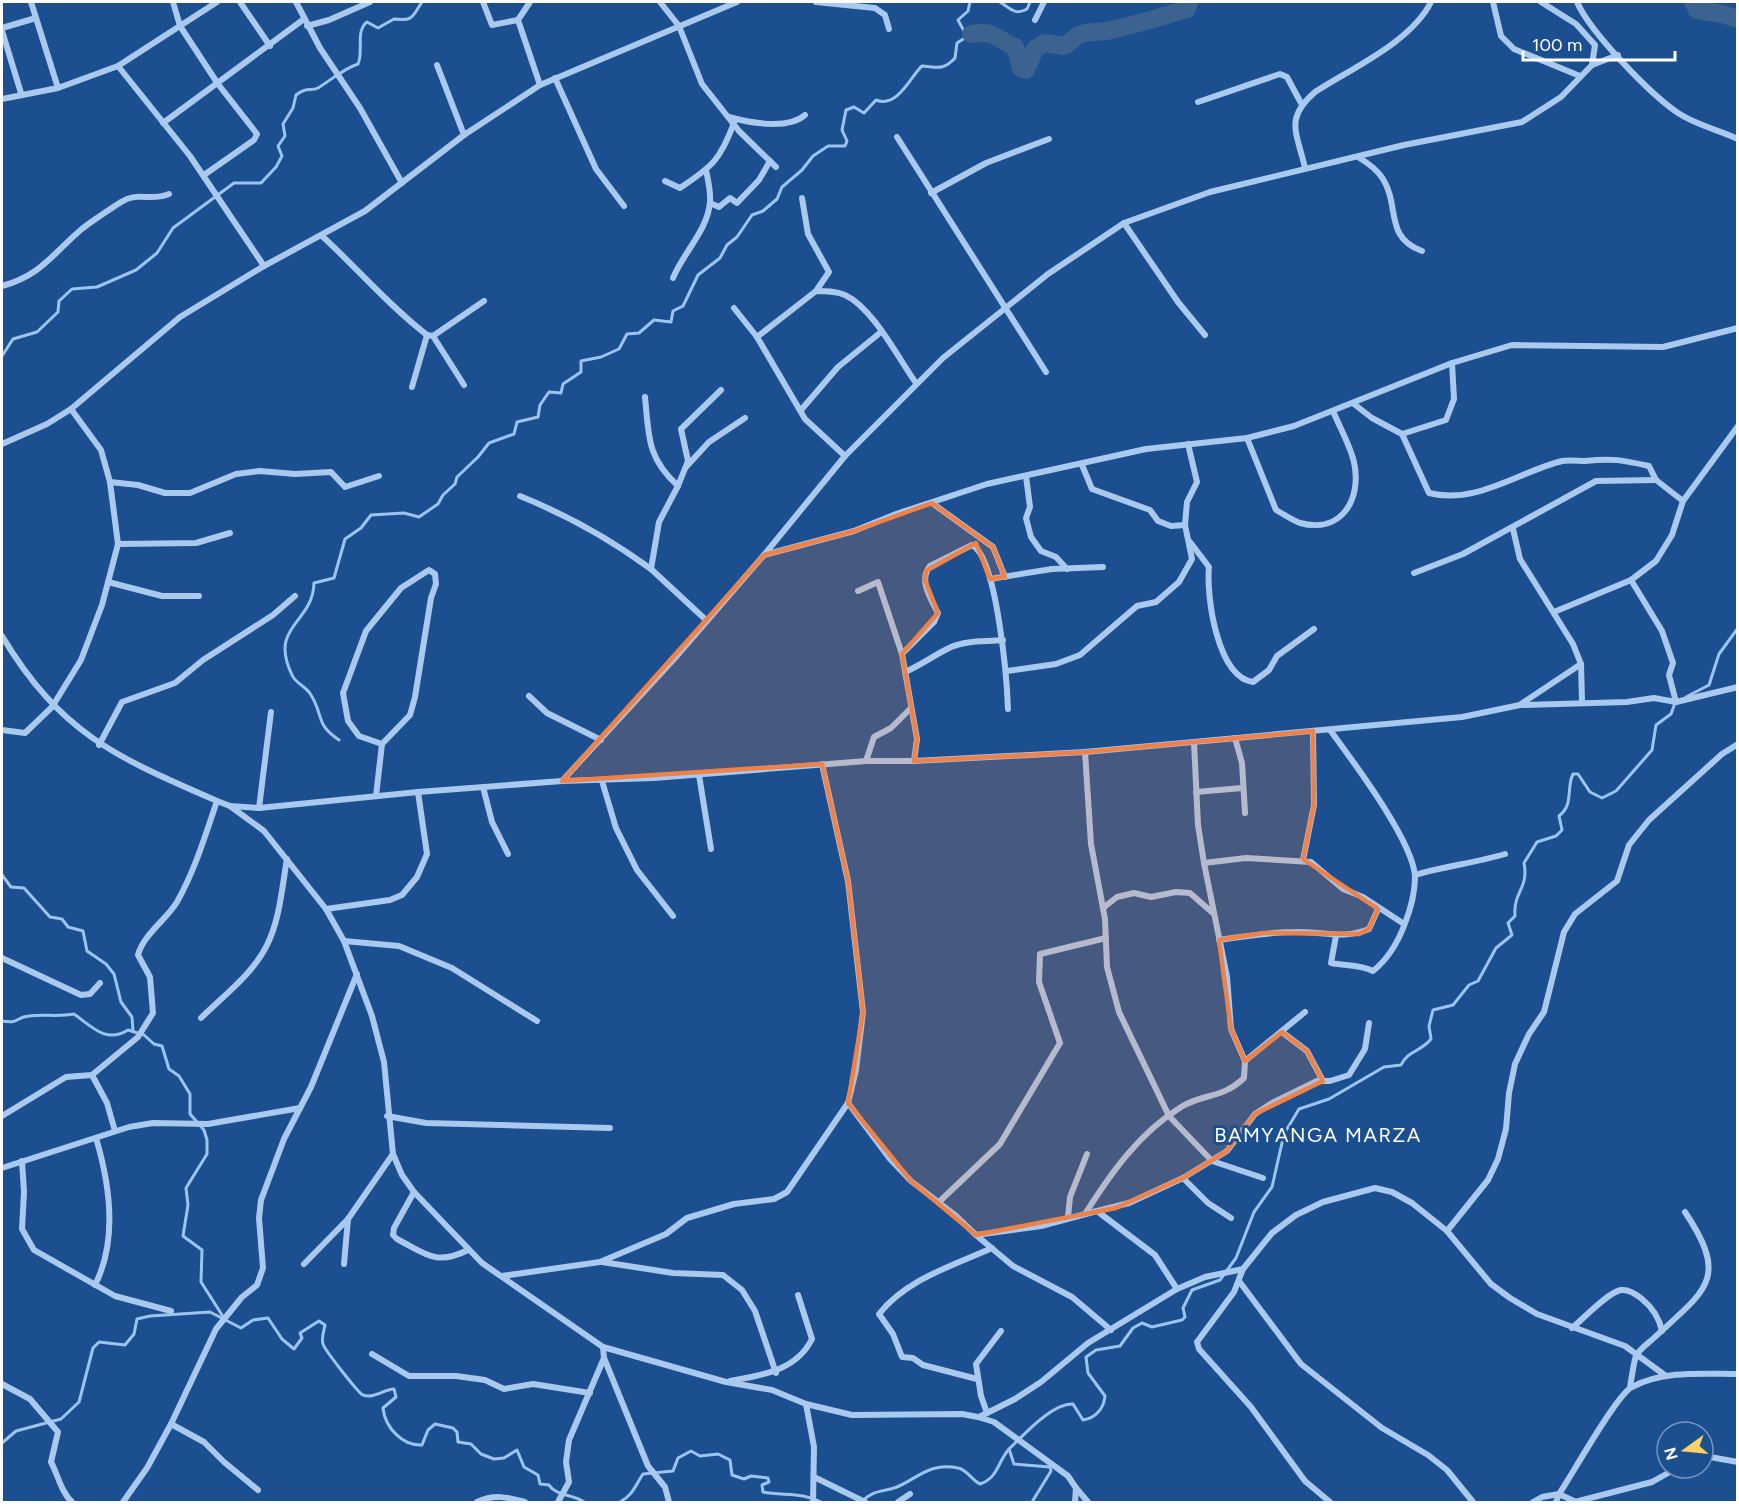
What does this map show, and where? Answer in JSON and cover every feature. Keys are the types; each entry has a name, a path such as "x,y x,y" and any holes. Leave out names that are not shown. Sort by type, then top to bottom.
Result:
{"street":[{"path":"31,2 58,88"},
{"path":"173,2 180,26 218,84 258,134 254,140 204,175"},
{"path":"2,99 21,93 58,88 118,66 217,2"},
{"path":"240,2 270,46"},
{"path":"296,2 305,22 360,108 402,183"},
{"path":"163,123 305,22 329,20 370,2"},
{"path":"483,2 492,25 518,20 530,2"},
{"path":"660,2 679,26 702,84 734,123 776,167"},
{"path":"2,444 47,424 71,409 180,317 264,266 365,211 464,135 540,85 737,2"},
{"path":"816,2 875,8 885,15 889,29"},
{"path":"1035,20 1044,2"},
{"path":"1305,168 1295,113 1315,92 1408,32 1423,17 1431,2"},
{"path":"1493,2 1501,36 1514,49 1580,76"},
{"path":"1541,2 1576,24 1584,36 1595,45 1592,65"},
{"path":"1577,2 1598,36 1680,114 1737,138"},
{"path":"21,93 2,30 36,18"},
{"path":"518,20 540,85"},
{"path":"562,781 764,555 844,456 916,383 965,338 1004,307 1096,240 1124,223 1190,198 1305,168 1521,122 1561,97 1592,65 1618,55"},
{"path":"437,65 464,135"},
{"path":"118,66 204,175 264,266"},
{"path":"1198,102 1280,74 1287,77 1291,88 1302,104"},
{"path":"555,78 596,169 624,206"},
{"path":"729,117 751,123 777,124 798,121 805,115"},
{"path":"665,181 681,188 706,170 723,151 734,123"},
{"path":"897,137 1046,372"},
{"path":"931,193 986,163 1049,139"},
{"path":"1358,157 1377,170 1384,180 1401,237 1411,247 1422,251"},
{"path":"710,203 719,207 730,198 737,202 759,180 770,161"},
{"path":"673,278 689,245 702,227 710,203 706,170"},
{"path":"2,286 30,276 47,264 84,227 123,201 134,196 157,199 169,194"},
{"path":"757,337 816,291 829,272 808,234 802,198"},
{"path":"1124,223 1178,302 1205,335"},
{"path":"321,236 359,270 402,315 430,335 464,385"},
{"path":"816,291 844,295 859,305 881,332 916,383"},
{"path":"412,387 430,335 484,301"},
{"path":"734,308 757,337 813,428 844,456"},
{"path":"764,555 854,531 987,484 1082,465 1146,449 1247,438 1294,426 1452,363 1512,345 1663,347 1737,328"},
{"path":"801,410 838,367 881,332"},
{"path":"1402,434 1446,420 1454,399 1452,363"},
{"path":"651,569 659,522 688,461 681,429 721,390"},
{"path":"645,397 649,443 662,471 678,486"},
{"path":"1354,404 1372,418 1402,434 1429,493 1446,498 1493,488 1564,461 1605,457 1649,466 1656,480 1683,501"},
{"path":"2,730 24,733 52,706 81,660 108,582 118,544 110,482 100,450 71,409"},
{"path":"1247,438 1276,510 1299,522 1312,524 1336,520 1352,506 1356,480 1352,454 1333,411"},
{"path":"683,470 709,442 745,418"},
{"path":"1554,612 1631,580 1656,561 1665,548 1683,501 1737,426"},
{"path":"1006,671 1056,664 1080,655 1137,606 1156,602 1179,582 1192,559 1185,525 1187,502 1197,482 1188,444"},
{"path":"1082,465 1092,489 1150,510 1158,521 1171,526 1185,525"},
{"path":"110,482 138,485 165,493 190,493 237,474 260,471 295,474 331,472 345,487 379,476"},
{"path":"1026,476 1030,507 1026,518 1031,537 1041,551 1056,557 1067,569"},
{"path":"1414,573 1463,554 1513,529 1596,481 1620,483 1656,480"},
{"path":"520,496 565,514 626,551 651,569 706,620"},
{"path":"932,503 993,547 1005,577"},
{"path":"1513,529 1520,559 1573,644 1581,664 1582,702"},
{"path":"118,544 195,543 230,533"},
{"path":"1190,541 1209,567 1208,580 1216,638 1223,657 1246,681 1253,682 1269,670 1277,656 1314,629"},
{"path":"902,654 934,622 938,614 925,580 926,571 930,566 969,546 975,546 990,579 1003,640 1008,709"},
{"path":"990,579 1067,569 1103,567"},
{"path":"376,796 382,744 410,715 415,697 431,597 436,584 435,574 429,570 400,588 366,631 343,693 348,721 359,736 382,744"},
{"path":"1631,580 1662,631 1672,663 1669,675 1676,702"},
{"path":"108,582 162,596 199,596"},
{"path":"858,591 878,582 902,654 917,739 914,761"},
{"path":"99,745 122,702 175,683 203,660 273,615 294,596"},
{"path":"2,636 23,672 52,706 99,745 230,806 264,831 326,909 344,941 357,974 384,1062 387,1116 393,1154 402,1175 414,1192 468,1250 501,1276 603,1347 726,1382 772,1390 806,1404 852,1415 962,1414 994,1422 1068,1476 1089,1503"},
{"path":"905,672 928,662 950,647 966,643 1003,640"},
{"path":"1520,705 1581,664"},
{"path":"230,806 259,808 418,792 562,781 699,775 866,761 914,761 1085,752 1462,717 1520,705 1627,702 1654,698 1676,702 1737,687"},
{"path":"529,696 547,713 601,740"},
{"path":"866,761 874,737 891,728 910,708"},
{"path":"259,808 271,712"},
{"path":"1330,730 1394,824 1415,875 1410,911 1385,961 1373,971 1363,965 1345,966 1331,963 1336,936"},
{"path":"1303,860 1314,805 1313,731"},
{"path":"1235,738 1242,763 1245,813"},
{"path":"1085,1214 1128,1153 1149,1131 1195,1100 1230,1090 1244,1078 1245,1061 1231,1029 1227,976 1204,863 1196,792 1194,742"},
{"path":"1448,1231 1488,1180 1498,1159 1506,1129 1509,1093 1515,1064 1529,1034 1544,1012 1564,932 1575,914 1617,881 1629,845 1649,820 1722,754 1737,744"},
{"path":"1085,752 1091,844 1103,908 1107,967 1119,1012 1169,1116 1212,1161 1263,1178"},
{"path":"501,1276 600,1262 666,1234 687,1218 734,1204 774,1199 787,1192 848,1103 856,1070 863,1012 848,880 822,764"},
{"path":"699,775 711,849"},
{"path":"603,781 616,828 637,870 673,916"},
{"path":"483,787 492,822 508,854"},
{"path":"1196,792 1242,788"},
{"path":"326,909 390,900 402,895 417,877 427,854 418,792"},
{"path":"2,1116 66,1077 92,1075 144,1031 153,1013 150,977 148,968 140,960 140,947 165,920 195,868 217,801"},
{"path":"1415,875 1447,865 1481,861 1505,854"},
{"path":"1204,863 1246,858 1303,860 1317,865 1335,884 1363,897 1404,924"},
{"path":"201,1018 257,962 267,945 277,918 287,859"},
{"path":"1103,908 1117,897 1134,893 1151,897 1176,892 1190,893 1214,914"},
{"path":"1219,940 1264,933 1296,932 1336,936 1359,934 1370,929 1378,909"},
{"path":"939,1202 1000,1144 1060,1043 1040,982 1040,954 1106,938"},
{"path":"344,941 399,946 452,968 537,1021"},
{"path":"2,957 81,995 90,994 100,983"},
{"path":"123,1503 147,1468 171,1424 216,1329 230,1310 257,1284 263,1268 259,1218 261,1200 284,1139 300,1108 357,974"},
{"path":"1245,1061 1305,1012"},
{"path":"976,1235 1041,1226 1068,1217 1129,1203 1183,1178 1227,1151 1255,1114 1317,1080 1323,1081 1349,1075 1365,1049 1370,1023"},
{"path":"1282,1032 1307,1051 1323,1081"},
{"path":"92,1075 107,1103 115,1131"},
{"path":"848,1103 890,1159 911,1181 1013,1266 1072,1297 1111,1330"},
{"path":"2,1168 115,1131 153,1123 208,1124 300,1108"},
{"path":"387,1116 426,1123 610,1128"},
{"path":"96,1138 108,1199 109,1237 103,1270 96,1285"},
{"path":"304,1264 348,1218 393,1154"},
{"path":"1068,1217 1070,1197 1087,1154"},
{"path":"22,1161 24,1192 22,1229 25,1238 34,1250 115,1296 171,1311"},
{"path":"1183,1178 1208,1203 1231,1218"},
{"path":"1330,1503 1305,1481 1251,1407 1199,1350 1197,1342 1234,1292 1243,1269 1272,1233 1296,1215 1357,1191 1375,1188 1392,1192 1412,1203 1448,1231 1491,1284 1537,1314 1625,1346 1666,1376"},
{"path":"414,1192 394,1228 393,1234 397,1239 438,1259 447,1259 468,1250"},
{"path":"1097,1211 1155,1255 1177,1288"},
{"path":"1557,1503 1559,1494 1630,1387 1637,1354 1701,1294 1709,1278 1709,1264 1701,1236 1684,1212"},
{"path":"344,1264 348,1218"},
{"path":"978,1379 923,1365 913,1358 902,1357 893,1334 879,1314 892,1297 921,1280 992,1248"},
{"path":"600,1262 673,1273 723,1275 742,1290 755,1311 776,1372"},
{"path":"978,1417 1041,1382 1088,1343 1177,1288 1221,1273 1243,1269"},
{"path":"1239,1281 1300,1364 1383,1428 1428,1455 1447,1470 1473,1503"},
{"path":"1572,1328 1611,1295 1621,1290 1632,1291 1647,1303 1659,1318 1662,1330"},
{"path":"726,1382 776,1372 806,1352 812,1339 798,1295"},
{"path":"987,1413 976,1364 1001,1331"},
{"path":"603,1347 604,1358 648,1466 665,1487 669,1503"},
{"path":"372,1354 409,1376 456,1376 485,1380 504,1389 533,1384 590,1393"},
{"path":"559,1501 569,1482 566,1462 569,1440 604,1358"},
{"path":"1630,1387 1666,1376 1688,1373 1737,1374"},
{"path":"2,1384 30,1399 58,1432 51,1462 61,1482 64,1495 72,1503"},
{"path":"806,1404 814,1447 813,1499"},
{"path":"171,1424 204,1442 258,1490"},
{"path":"1715,1457 1737,1462"},
{"path":"814,1477 865,1503"},
{"path":"1533,1503 1542,1497 1559,1494 1576,1502 1656,1480"},
{"path":"1075,1503 1076,1488"},
{"path":"898,1503 910,1494"},
{"path":"477,1503 489,1497 505,1497 525,1503"}],"highlighted area":[{"path":"932,503 993,547 1005,577 990,579 976,543 926,571 925,580 938,613 902,654 917,739 914,761 1085,752 1313,731 1314,805 1303,859 1378,909 1369,929 1359,934 1264,933 1219,940 1231,1029 1245,1061 1282,1032 1307,1051 1323,1081 1255,1114 1227,1151 1183,1178 1116,1208 976,1235 911,1181 848,1103 863,1012 848,881 822,764 562,781 764,555 854,531"}],"waterway":[{"path":"2,356 13,339 37,332 58,312 59,301 72,289 97,287 136,270 157,253 173,228 234,183 261,183 276,167 282,156 278,146 285,136 283,124 293,108 296,95 318,88 358,64 361,31 367,22 378,28 394,19 412,17 422,2"},
{"path":"970,2 968,11 958,20 965,33 970,34"},
{"path":"1000,2 1019,12 1027,9 1030,2"},
{"path":"971,34 990,34 1015,47 1021,68 1026,70 1035,49 1045,43 1064,46 1083,33 1111,30 1187,9 1189,2"},
{"path":"1693,2 1697,10 1738,19"},
{"path":"339,740 326,729 311,695 292,675 286,658 285,645 288,635 307,608 312,597 314,583 334,578 345,539 361,528 371,515 404,513 419,517 438,504 443,495 455,484 457,477 489,443 514,434 517,422 538,417 540,405 549,392 561,393 563,384 581,372 581,361 601,357 619,349 627,334 639,333 654,320 671,322 673,311 683,306 698,275 720,258 727,245 737,237 752,215 763,211 777,199 782,187 802,170 813,156 828,146 845,146 847,141 842,130 846,110 854,107 864,113 876,100 891,100 904,89 922,66 940,67 951,62 955,58 957,43 971,34"},
{"path":"1686,697 1709,685 1719,654 1738,628"},
{"path":"1032,1502 1051,1471 1050,1467 1014,1464 1009,1449 1047,1414 1065,1405 1073,1404 1083,1420 1095,1415 1101,1408 1105,1396 1088,1373 1086,1357 1096,1350 1120,1346 1133,1328 1142,1323 1152,1327 1182,1320 1185,1317 1183,1308 1192,1290 1220,1280 1236,1258 1254,1212 1272,1187 1284,1134 1299,1109 1329,1099 1384,1067 1401,1065 1407,1057 1431,1039 1429,1026 1433,1010 1453,1005 1469,985 1478,981 1496,948 1512,935 1508,923 1515,916 1516,901 1523,885 1524,863 1537,842 1556,836 1562,830 1559,816 1567,807 1573,774 1578,774 1590,792 1602,798 1616,791 1652,750 1656,725 1671,714 1675,703"},
{"path":"2,875 11,887 24,888 50,917 62,919 68,927 83,931 87,951 106,964 114,974 121,1002 132,1017 133,1031"},
{"path":"2,1021 12,1022 29,1016 74,1014 99,1032 113,1035 128,1030 144,1035 154,1044 162,1046 169,1069 179,1076 190,1094 190,1114 204,1130 207,1140 207,1154 186,1188 188,1205 183,1236 202,1250 201,1282 224,1318"},
{"path":"2,1443 16,1431 61,1419 79,1402 93,1348 99,1342 125,1345 134,1334 137,1319 210,1312 241,1328 253,1320 268,1318 282,1339 294,1349 302,1338 300,1333 319,1321 325,1325 322,1339 325,1348 360,1393 371,1396 394,1389 396,1397 383,1408 384,1415 391,1429 402,1439 415,1445 422,1445 428,1430 435,1424 453,1428 457,1432 458,1442 471,1444 481,1454 494,1459 504,1458 517,1450 524,1467 538,1475 540,1484 549,1485 556,1491 584,1502"},
{"path":"863,1501 874,1493 897,1487 940,1467 961,1469 980,1484 994,1474 1009,1449"},
{"path":"620,1502 631,1493 643,1474 673,1471 678,1458 691,1451 700,1456 718,1454 730,1460 732,1475 744,1479 751,1476 768,1478 769,1482 762,1485 763,1492 800,1495 821,1502"}],"district":[{"name":"BAMYANGA MARZA","path":"1318,1135"}]}
